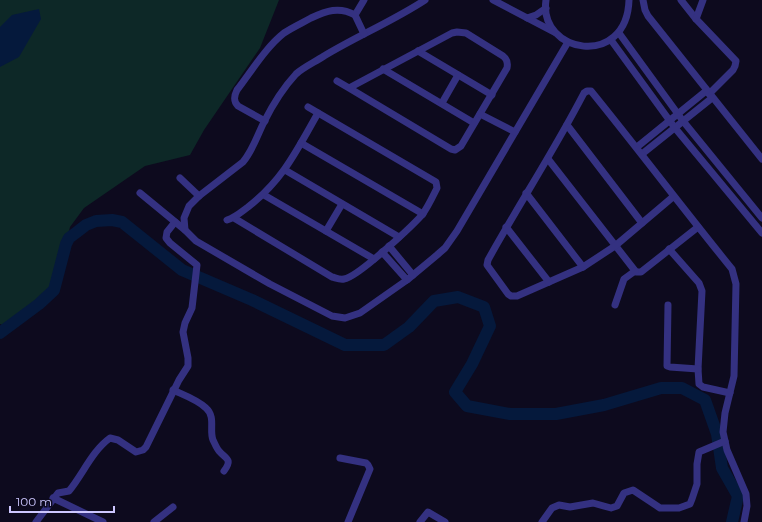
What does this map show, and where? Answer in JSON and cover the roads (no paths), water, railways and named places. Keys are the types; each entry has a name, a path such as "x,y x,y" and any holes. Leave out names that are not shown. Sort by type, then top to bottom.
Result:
{"street":[{"path":"355,15 364,0"},
{"path":"185,230 184,224 186,212 192,201 243,162 248,156 253,149 265,121 297,73 364,34 404,14 425,0"},
{"path":"493,0 556,33 568,42 582,47 597,46 611,40 619,33 625,23 629,11 629,0"},
{"path":"643,0 648,16 762,159"},
{"path":"642,154 683,121 733,70 736,63 681,0"},
{"path":"696,19 703,0"},
{"path":"528,18 536,15 546,4"},
{"path":"546,4 546,14 556,33"},
{"path":"265,121 238,106 235,103 234,97 237,90 276,41 294,27 325,11 340,10 355,15 364,34"},
{"path":"337,81 454,150 461,146 492,95 507,68 507,61 503,56 466,33 452,33 349,88"},
{"path":"619,33 683,121 762,218"},
{"path":"611,40 669,121 762,234"},
{"path":"140,193 196,241 270,284 338,318 345,318 360,313 407,280 437,255 450,240 568,42"},
{"path":"418,51 492,95"},
{"path":"383,69 474,123"},
{"path":"442,104 458,75"},
{"path":"674,196 615,246 583,267 517,296 511,296 487,265 488,260 506,227 548,159 584,93 591,91 637,147 732,269 736,278 734,376 724,422 723,442 746,494 744,522"},
{"path":"637,147 678,114 709,94"},
{"path":"308,107 436,182 437,188 423,214 374,259 345,279 332,277 231,219 264,195 285,170 318,113"},
{"path":"480,114 515,132"},
{"path":"567,125 642,223"},
{"path":"301,143 423,214"},
{"path":"548,159 635,271 641,272 698,227"},
{"path":"285,170 399,237"},
{"path":"180,178 199,196"},
{"path":"526,193 583,267"},
{"path":"264,195 374,259"},
{"path":"326,231 342,204"},
{"path":"36,522 58,493 69,491 104,442 110,438 118,440 132,450 140,452 146,447 180,376 188,366 188,358 182,332 192,308 197,265 166,238 167,232 175,222"},
{"path":"506,227 549,282"},
{"path":"389,246 413,275"},
{"path":"669,249 701,287 702,297 698,369 698,380 700,386 730,393"},
{"path":"382,252 407,280"},
{"path":"615,306 624,279 635,271"},
{"path":"668,305 667,366 670,368 698,369"},
{"path":"174,390 207,408 213,421 213,440 219,451 228,458 228,464 224,471"},
{"path":"542,522 555,506 559,505 570,507 593,503 611,508 617,506 624,493 633,490 660,508 678,508 690,504 697,484 698,454 703,450 723,442"},
{"path":"340,458 362,462 370,467 370,473 348,522"},
{"path":"53,498 103,522"},
{"path":"154,522 173,507"},
{"path":"421,520 428,512 445,522"}],"water":[{"path":"39,9 41,19 19,57 0,67 0,27 12,15"}],"waterway":[{"path":"0,333 39,304 54,290 66,244 69,238 86,225 96,221 112,220 122,222 182,270 252,300 345,345 384,345 409,327 434,301 458,297 484,307 490,326 472,364 455,392 467,406 510,414 556,414 604,405 661,388 682,388 705,400 717,434 722,468 738,496 732,522"}]}
